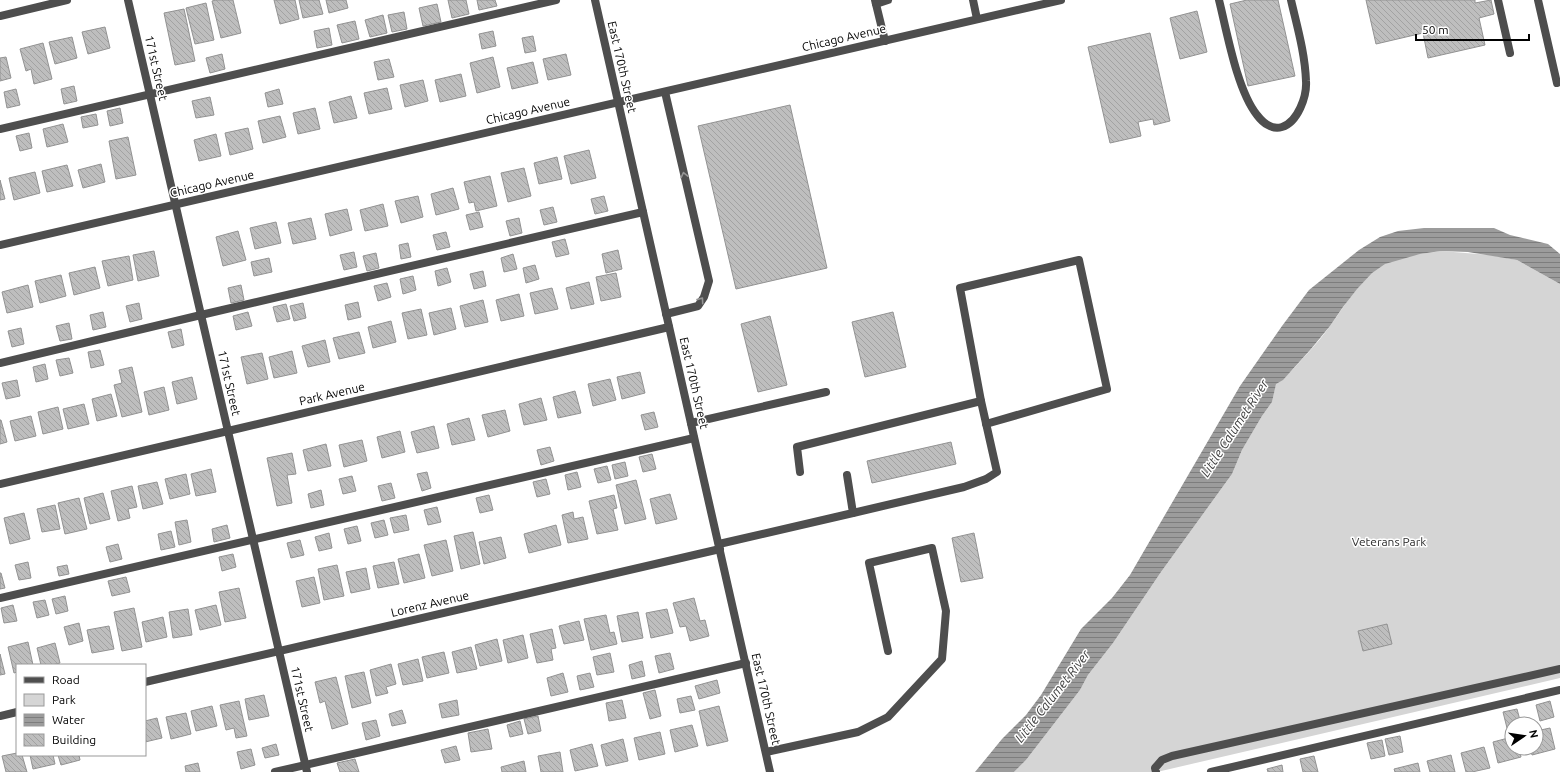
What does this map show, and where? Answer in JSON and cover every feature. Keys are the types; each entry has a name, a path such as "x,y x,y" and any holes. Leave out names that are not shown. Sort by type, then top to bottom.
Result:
{"street":[{"path":"0,16 67,0"},
{"name":"171st Street","path":"128,0 306,769"},
{"path":"0,129 556,0"},
{"name":"East 170th Street","path":"595,0 746,663 769,772"},
{"path":"885,41 876,2 888,0"},
{"path":"972,0 977,19"},
{"name":"Chicago Avenue","path":"0,244 1061,0"},
{"path":"1219,0 1244,94 1257,116 1270,127 1276,128 1285,126 1298,113 1304,97 1306,82 1301,41 1291,0"},
{"path":"1498,0 1510,53"},
{"path":"1538,0 1557,83"},
{"path":"665,92 709,281 704,297 698,306 666,314"},
{"path":"0,363 643,212"},
{"path":"1079,260 1107,389 986,424 960,288 1079,260"},
{"name":"Park Avenue","path":"0,484 669,327"},
{"path":"691,423 826,392"},
{"path":"800,472 797,447 981,401"},
{"name":"Lorenz Avenue","path":"146,682 719,547 964,487 986,479 997,472 986,424"},
{"path":"0,598 694,438"},
{"path":"847,475 853,513"},
{"path":"766,752 858,732 888,717 942,659 946,611 932,548 869,563 888,651"},
{"path":"275,772 306,769 746,663"},
{"path":"1156,772 1155,768 1162,760 1172,756 1560,668"},
{"path":"1211,772 1560,690"},
{"path":"0,716 16,712"}],"green space":[{"name":"Veterans Park","path":"1441,251 1490,255 1517,260 1560,284 1560,678 1157,772 1014,772 1026,760 1080,690 1088,675 1113,643 1161,572 1232,474 1242,450 1272,402 1276,383 1288,374 1313,347 1354,292 1375,270 1391,261 1412,255"}],"water":[{"name":"Little Calumet River","path":"1424,228 1494,228 1510,235 1548,244 1560,254 1560,284 1517,260 1468,252 1441,251 1420,254 1385,264 1372,273 1357,289 1311,349 1283,380 1276,384 1272,402 1242,450 1232,474 1161,572 1113,643 1088,675 1080,690 1026,760 1014,772 975,772 1002,739 1026,715 1041,695 1081,629 1112,598 1130,575 1240,386 1309,290 1359,250 1380,237 1398,231"}],"building":[{"path":"233,0 241,33 221,38 212,1"},
{"path":"274,0 295,0 299,19 280,24"},
{"path":"299,0 319,0 323,14 303,18"},
{"path":"326,0 346,0 348,8 329,13"},
{"path":"448,0 466,0 469,14 452,18"},
{"path":"477,0 495,0 497,6 479,10"},
{"path":"1247,0 1278,0 1295,76 1248,86 1230,4"},
{"path":"1366,0 1475,0 1475,3 1491,0 1494,14 1479,18 1485,45 1428,58 1423,33 1376,44"},
{"path":"206,3 214,40 195,44 186,8"},
{"path":"437,4 441,22 423,26 419,8"},
{"path":"184,9 195,61 175,65 164,13"},
{"path":"1197,11 1207,52 1180,59 1170,18"},
{"path":"404,12 407,29 392,32 388,15"},
{"path":"383,15 387,33 370,37 365,20"},
{"path":"355,21 359,39 342,43 337,25"},
{"path":"105,27 110,48 88,54 82,32"},
{"path":"329,28 332,45 317,48 314,31"},
{"path":"493,31 496,46 482,49 479,34"},
{"path":"1150,33 1170,121 1154,125 1153,119 1138,122 1141,136 1110,143 1088,47"},
{"path":"533,36 536,51 525,53 522,38"},
{"path":"72,37 77,58 55,64 49,42"},
{"path":"43,43 52,79 34,84 31,69 26,71 20,49"},
{"path":"222,54 225,69 210,73 206,58"},
{"path":"566,54 571,75 548,80 543,59"},
{"path":"6,57 11,78 0,81 0,58"},
{"path":"493,57 500,87 477,93 470,63"},
{"path":"389,59 394,77 378,80 374,62"},
{"path":"533,62 538,83 512,89 507,68"},
{"path":"461,74 466,96 440,102 435,80"},
{"path":"423,80 428,101 405,107 400,85"},
{"path":"74,86 77,101 64,104 61,89"},
{"path":"387,88 392,109 369,114 364,93"},
{"path":"16,89 20,105 7,108 4,92"},
{"path":"279,89 283,104 268,107 265,93"},
{"path":"351,96 357,118 334,123 329,102"},
{"path":"210,97 214,115 196,118 192,101"},
{"path":"790,105 827,268 736,289 698,126"},
{"path":"120,108 123,123 110,126 107,111"},
{"path":"315,108 320,129 298,134 293,113"},
{"path":"96,114 98,125 83,128 81,117"},
{"path":"280,116 286,137 263,143 258,121"},
{"path":"63,124 68,142 47,147 43,129"},
{"path":"248,128 253,149 230,155 225,133"},
{"path":"29,133 32,148 20,151 16,136"},
{"path":"216,134 221,156 199,161 194,140"},
{"path":"128,137 136,175 116,179 109,141"},
{"path":"589,150 596,178 571,184 564,156"},
{"path":"557,157 562,179 539,184 534,163"},
{"path":"101,164 105,182 83,188 78,170"},
{"path":"67,165 73,186 47,192 42,171"},
{"path":"524,168 531,196 508,202 501,173"},
{"path":"35,172 40,193 14,200 9,178"},
{"path":"490,176 497,206 476,211 474,202 469,203 464,182"},
{"path":"0,180 5,199 0,200"},
{"path":"453,188 459,209 436,215 431,194"},
{"path":"418,196 423,217 401,223 395,201"},
{"path":"604,196 608,211 595,214 591,199"},
{"path":"383,204 388,226 365,231 360,210"},
{"path":"553,207 557,222 544,225 540,210"},
{"path":"347,209 352,230 330,236 325,214"},
{"path":"479,212 483,227 470,230 466,215"},
{"path":"311,218 316,239 293,244 288,223"},
{"path":"519,218 522,233 510,236 506,221"},
{"path":"276,222 281,243 255,249 250,228"},
{"path":"238,231 246,260 223,266 216,237"},
{"path":"446,232 450,247 437,250 433,235"},
{"path":"565,239 569,254 556,257 552,242"},
{"path":"408,243 411,257 401,259 399,245"},
{"path":"618,250 622,269 606,273 602,254"},
{"path":"154,251 159,276 138,281 133,255"},
{"path":"354,252 357,267 344,270 340,255"},
{"path":"376,253 379,268 367,271 363,256"},
{"path":"513,254 517,269 504,272 501,258"},
{"path":"129,256 133,280 108,286 102,261"},
{"path":"269,258 272,272 254,276 251,262"},
{"path":"535,265 539,279 526,283 523,268"},
{"path":"95,267 100,288 74,295 69,273"},
{"path":"447,268 451,282 438,286 435,271"},
{"path":"483,271 486,286 474,289 470,274"},
{"path":"616,273 621,297 601,301 596,277"},
{"path":"61,275 66,296 40,303 35,281"},
{"path":"413,276 416,290 403,294 400,279"},
{"path":"589,282 594,304 571,309 566,288"},
{"path":"387,283 391,297 378,301 374,286"},
{"path":"28,285 33,307 7,313 2,292"},
{"path":"241,285 244,300 231,303 228,288"},
{"path":"552,288 558,309 535,314 530,293"},
{"path":"519,294 524,316 501,321 496,300"},
{"path":"483,300 488,322 465,327 460,306"},
{"path":"358,302 361,317 348,320 345,305"},
{"path":"139,303 142,319 130,322 126,306"},
{"path":"303,303 306,318 294,321 290,306"},
{"path":"286,304 290,319 277,322 273,307"},
{"path":"451,308 456,329 434,335 429,313"},
{"path":"421,309 427,335 408,339 402,313"},
{"path":"103,312 106,327 93,330 90,315"},
{"path":"248,312 252,326 236,330 233,316"},
{"path":"893,312 906,367 865,377 852,322"},
{"path":"770,316 787,385 758,392 741,324"},
{"path":"391,321 396,342 373,348 368,327"},
{"path":"69,323 72,339 60,341 56,326"},
{"path":"21,328 24,344 12,347 8,331"},
{"path":"181,329 184,345 172,348 168,332"},
{"path":"359,332 365,353 339,359 333,338"},
{"path":"325,340 330,362 308,367 302,346"},
{"path":"100,350 104,365 91,368 88,352"},
{"path":"292,351 297,373 274,378 269,357"},
{"path":"262,353 268,379 247,384 241,357"},
{"path":"69,358 73,373 60,376 56,360"},
{"path":"45,364 48,379 36,382 33,367"},
{"path":"132,367 142,412 122,417 114,385 122,383 119,370"},
{"path":"640,372 645,393 622,399 617,377"},
{"path":"192,377 197,399 177,404 172,382"},
{"path":"610,379 616,400 593,406 588,384"},
{"path":"17,380 20,396 6,399 2,383"},
{"path":"164,387 169,410 149,415 144,392"},
{"path":"575,391 581,413 558,418 553,397"},
{"path":"111,394 117,416 97,421 92,399"},
{"path":"541,398 547,420 524,425 519,404"},
{"path":"84,404 89,424 68,429 63,409"},
{"path":"58,407 63,429 43,434 38,412"},
{"path":"505,410 510,431 488,437 482,415"},
{"path":"654,412 658,427 645,430 641,415"},
{"path":"31,416 36,436 15,441 10,421"},
{"path":"469,418 475,440 452,445 447,424"},
{"path":"0,420 7,442 0,444"},
{"path":"434,426 439,448 417,453 411,432"},
{"path":"400,431 405,452 382,458 377,437"},
{"path":"362,440 367,461 344,467 339,445"},
{"path":"951,442 956,464 872,483 867,461"},
{"path":"326,444 331,466 308,471 303,450"},
{"path":"550,447 554,461 541,465 537,450"},
{"path":"292,453 296,474 287,475 292,503 277,506 267,458"},
{"path":"652,454 656,469 643,472 639,457"},
{"path":"625,462 628,476 615,479 612,465"},
{"path":"607,466 611,480 598,483 594,469"},
{"path":"211,469 216,492 196,496 191,474"},
{"path":"427,472 431,488 422,491 417,474"},
{"path":"577,472 581,487 568,490 565,475"},
{"path":"186,474 190,494 170,499 165,479"},
{"path":"352,476 356,491 343,494 339,479"},
{"path":"546,479 550,494 537,497 533,482"},
{"path":"636,480 646,519 625,524 616,485"},
{"path":"157,482 163,504 143,509 138,486"},
{"path":"391,483 395,498 382,501 378,486"},
{"path":"132,486 137,507 128,509 130,518 118,521 111,491"},
{"path":"321,490 324,505 311,508 308,494"},
{"path":"103,493 110,519 90,524 84,498"},
{"path":"670,494 677,519 656,524 650,499"},
{"path":"489,495 493,510 480,513 476,498"},
{"path":"614,495 617,508 613,509 618,530 597,534 589,501"},
{"path":"79,498 87,529 65,534 58,503"},
{"path":"55,505 60,529 42,532 37,509"},
{"path":"437,507 441,522 428,525 424,510"},
{"path":"573,512 574,519 583,517 588,539 568,543 562,515"},
{"path":"24,513 30,539 10,544 4,518"},
{"path":"406,515 409,530 394,533 390,518"},
{"path":"187,520 191,542 179,545 175,522"},
{"path":"384,520 388,535 375,538 371,523"},
{"path":"227,525 230,538 214,542 212,529"},
{"path":"556,525 561,545 529,553 524,534"},
{"path":"357,526 361,541 348,544 344,529"},
{"path":"171,531 175,547 161,550 158,534"},
{"path":"473,532 480,564 461,569 454,536"},
{"path":"329,533 332,548 319,551 315,537"},
{"path":"974,533 983,578 961,582 952,538"},
{"path":"501,537 506,558 484,564 479,542"},
{"path":"300,540 304,555 291,558 287,543"},
{"path":"446,540 453,571 432,576 424,545"},
{"path":"118,544 122,559 110,562 106,547"},
{"path":"233,554 236,567 222,571 219,557"},
{"path":"419,554 425,578 404,583 398,559"},
{"path":"28,562 31,578 19,580 15,565"},
{"path":"394,562 399,584 378,588 373,566"},
{"path":"67,565 69,574 59,576 57,567"},
{"path":"337,565 344,596 324,600 318,569"},
{"path":"366,568 370,589 351,593 346,572"},
{"path":"0,573 5,588 0,589"},
{"path":"126,577 130,592 112,596 108,581"},
{"path":"314,577 320,603 302,607 296,581"},
{"path":"239,588 246,618 225,622 219,592"},
{"path":"65,596 68,611 56,614 52,599"},
{"path":"694,598 700,621 705,620 709,636 690,641 686,626 680,627 673,603"},
{"path":"45,600 49,615 37,618 33,602"},
{"path":"13,605 17,621 4,623 1,608"},
{"path":"216,605 221,625 200,630 195,610"},
{"path":"134,608 142,647 122,651 114,612"},
{"path":"188,609 192,635 173,638 169,612"},
{"path":"667,609 673,633 651,638 646,613"},
{"path":"638,612 643,638 622,642 617,616"},
{"path":"606,615 610,633 614,632 617,644 591,650 584,619"},
{"path":"163,617 167,637 146,642 142,622"},
{"path":"579,621 584,640 564,644 559,626"},
{"path":"79,623 83,641 69,645 64,627"},
{"path":"1387,624 1392,644 1363,651 1358,631"},
{"path":"109,626 114,649 92,653 87,630"},
{"path":"552,629 556,648 551,649 553,660 537,663 530,634"},
{"path":"523,635 528,658 508,663 503,640"},
{"path":"497,639 502,661 480,666 475,645"},
{"path":"28,642 33,664 16,664 16,672 14,673 8,647"},
{"path":"55,643 60,663 41,664 37,648"},
{"path":"471,647 477,669 457,673 452,652"},
{"path":"444,652 449,673 427,678 422,657"},
{"path":"610,653 614,672 597,675 593,657"},
{"path":"670,653 674,669 659,673 655,656"},
{"path":"0,654 5,674 0,675"},
{"path":"418,659 423,681 403,685 398,664"},
{"path":"642,661 645,676 632,679 629,665"},
{"path":"391,664 396,684 386,687 388,693 376,696 370,670"},
{"path":"364,672 371,703 352,708 345,676"},
{"path":"563,673 568,692 551,696 547,678"},
{"path":"590,673 594,687 580,690 577,676"},
{"path":"336,677 348,724 332,729 325,701 320,703 315,682"},
{"path":"717,680 720,693 699,699 695,686"},
{"path":"655,690 661,716 650,719 643,693"},
{"path":"264,695 269,716 249,720 245,699"},
{"path":"691,696 695,710 680,713 677,699"},
{"path":"457,700 459,715 442,718 439,704"},
{"path":"622,700 626,718 609,721 606,703"},
{"path":"239,701 247,736 236,738 234,728 226,730 220,705"},
{"path":"1550,701 1554,717 1544,720 1544,716 1539,716 1536,705"},
{"path":"212,706 217,726 196,731 191,711"},
{"path":"719,706 728,741 707,746 699,711"},
{"path":"1517,709 1519,716 1504,716 1503,712"},
{"path":"402,710 406,723 392,726 389,714"},
{"path":"186,713 191,734 171,739 166,717"},
{"path":"538,716 541,731 528,734 524,719"},
{"path":"157,718 162,738 146,742 146,721"},
{"path":"376,720 380,736 366,740 362,723"},
{"path":"520,721 523,734 510,737 507,725"},
{"path":"692,725 698,746 675,752 670,730"},
{"path":"1550,728 1555,749 1544,752 1544,729"},
{"path":"488,729 492,749 471,752 468,733"},
{"path":"660,732 665,754 639,760 634,738"},
{"path":"1400,736 1403,752 1389,755 1385,739"},
{"path":"623,739 628,761 606,766 601,745"},
{"path":"1504,739 1504,756 1521,757 1498,763 1493,742"},
{"path":"1382,740 1385,756 1371,759 1367,743"},
{"path":"276,744 279,755 265,758 262,748"},
{"path":"592,744 598,766 575,771 570,750"},
{"path":"456,746 460,760 445,763 441,750"},
{"path":"1484,747 1490,768 1466,772 1461,753"},
{"path":"251,749 255,765 241,769 237,752"},
{"path":"560,752 563,772 541,772 538,756"},
{"path":"16,753 16,756 22,756 27,772 6,772 2,756"},
{"path":"1451,755 1455,772 1430,772 1427,761"},
{"path":"30,756 53,756 55,764 33,769"},
{"path":"58,756 79,756 80,760 61,765"},
{"path":"1314,756 1318,772 1303,772 1300,759"},
{"path":"355,759 359,772 340,772 337,763"},
{"path":"524,761 526,772 502,772 501,767"},
{"path":"198,763 200,772 186,772 185,766"},
{"path":"1418,763 1420,772 1395,772 1394,769"},
{"path":"1282,765 1283,772 1268,772 1267,769"}]}
